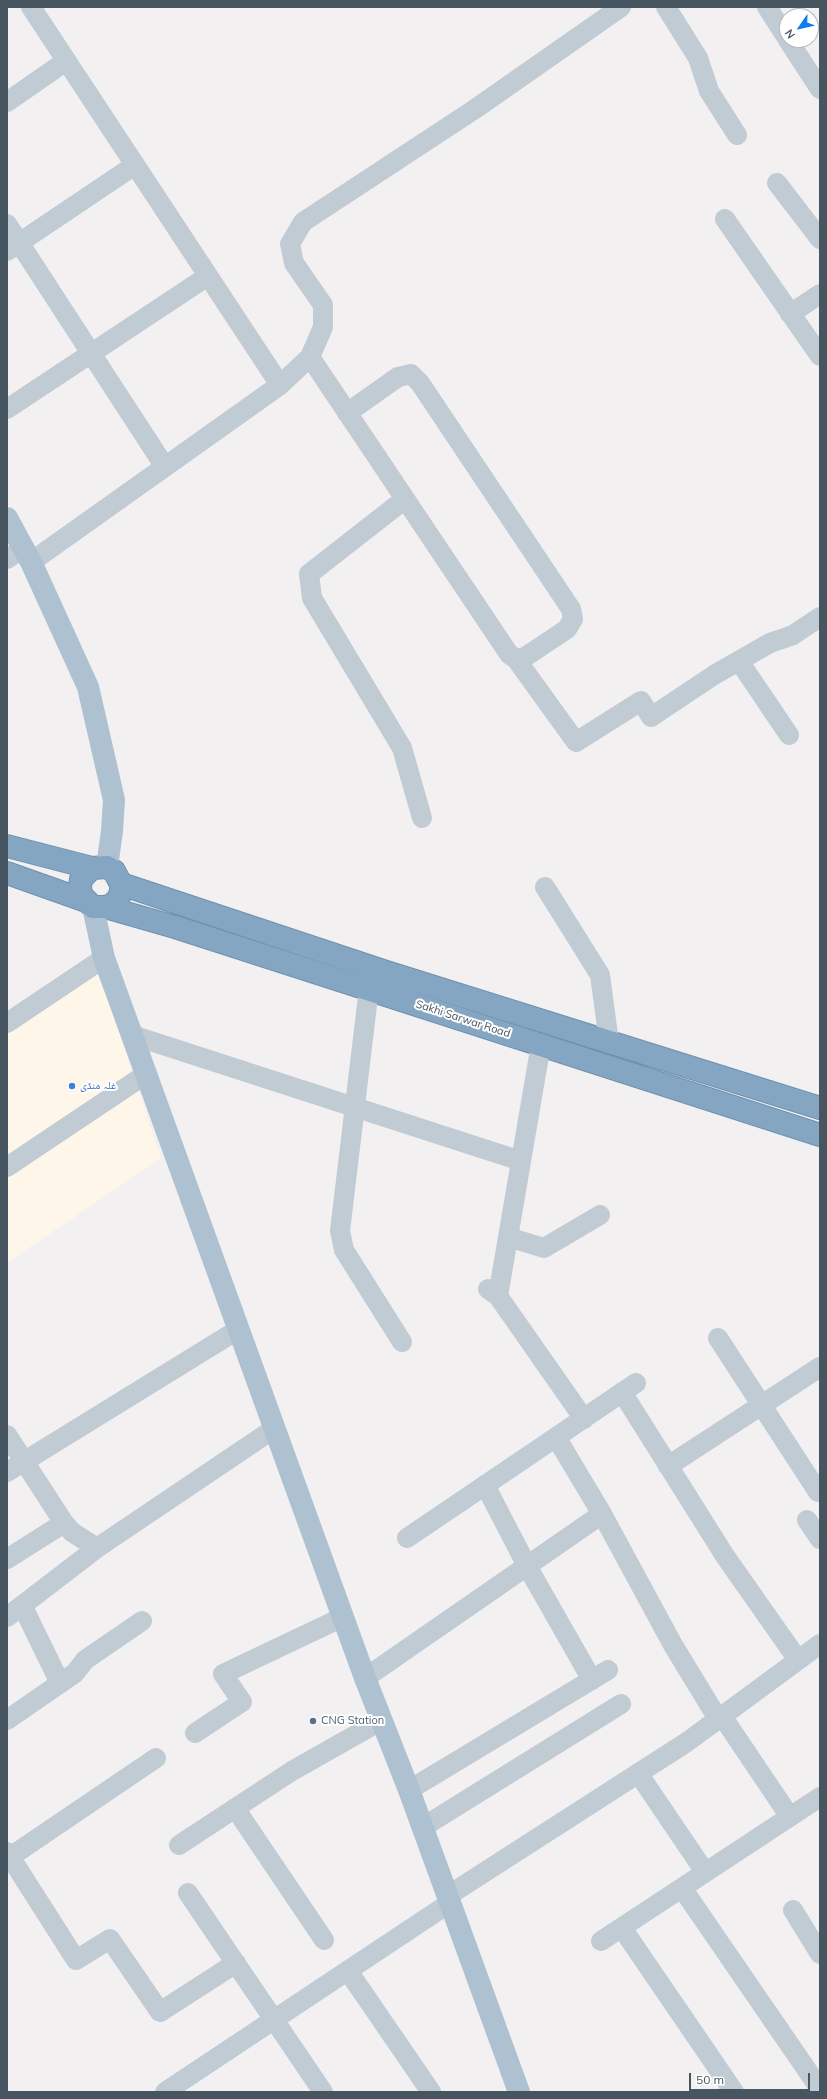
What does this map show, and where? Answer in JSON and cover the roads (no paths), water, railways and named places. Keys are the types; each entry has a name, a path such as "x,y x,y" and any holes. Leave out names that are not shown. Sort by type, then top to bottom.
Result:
{"highway":[{"path":"7,846 114,871 121,884 121,892 118,899 112,905 95,905 81,895 81,879 86,873 100,868"},
{"name":"Sakhi Sarwar Road","path":"7,873 95,905 163,923 369,988 820,1135"},
{"name":"Sakhi Sarwar Road","path":"121,884 386,972 820,1108"}],"main road":[{"path":"7,518 20,556 88,687 114,800 112,831 100,868"},
{"path":"95,905 104,958 365,1678 450,1899 520,2092"}],"street":[{"path":"31,7 280,385"},
{"path":"20,556 165,467 280,385 310,357 323,327 322,305 294,263 290,244 303,222 475,109 621,7"},
{"path":"666,7 698,58 709,91 737,135"},
{"path":"767,7 779,25"},
{"path":"794,48 820,89"},
{"path":"7,102 66,61"},
{"path":"13,247 135,165"},
{"path":"777,183 820,239"},
{"path":"725,219 820,356"},
{"path":"7,224 13,247 92,354 165,467"},
{"path":"7,410 208,276"},
{"path":"790,314 820,294"},
{"path":"310,357 509,654 516,659 576,742 641,701 651,717 739,661 770,643 793,635 820,617"},
{"path":"347,413 398,377 411,374 420,383 571,609 573,619 567,629 525,657 516,659"},
{"path":"405,499 309,574 312,598 402,748 422,818"},
{"path":"739,661 789,735"},
{"path":"546,887 600,974 609,1042"},
{"path":"7,1023 104,958"},
{"path":"369,988 340,1230 344,1250 402,1342"},
{"path":"132,1035 521,1161"},
{"path":"541,1044 508,1237 492,1292 584,1419"},
{"path":"7,1167 146,1074"},
{"path":"508,1237 544,1248 600,1215"},
{"path":"7,1472 239,1330"},
{"path":"718,1338 818,1492"},
{"path":"668,1466 820,1367"},
{"path":"407,1538 629,1388 668,1466 725,1556 798,1660"},
{"path":"60,1683 15,1612 97,1548 275,1428"},
{"path":"7,1435 64,1523 72,1532 97,1548"},
{"path":"556,1437 602,1514 673,1645 720,1718 790,1817"},
{"path":"409,1790 600,1675 527,1566 485,1485"},
{"path":"365,1678 602,1514"},
{"path":"807,1520 820,1539"},
{"path":"7,1559 64,1523"},
{"path":"194,1733 242,1702 223,1674 343,1617"},
{"path":"7,1720 75,1673 85,1660 142,1621"},
{"path":"165,2092 348,1971 450,1899 638,1773 687,1742 820,1644"},
{"path":"423,1827 621,1704"},
{"path":"179,1845 292,1772 382,1720"},
{"path":"156,1758 9,1855 76,1960 110,1939 160,2012 236,1963"},
{"path":"638,1773 706,1872"},
{"path":"601,1941 820,1797"},
{"path":"235,1808 324,1940"},
{"path":"682,1888 820,2089"},
{"path":"188,1893 323,2092"},
{"path":"793,1910 820,1954"},
{"path":"622,1928 734,2092"},
{"path":"348,1971 431,2092"}],"place":[{"name":"غلہ منڈی","path":"72,1086"},
{"name":"CNG Station","path":"313,1721"}]}
